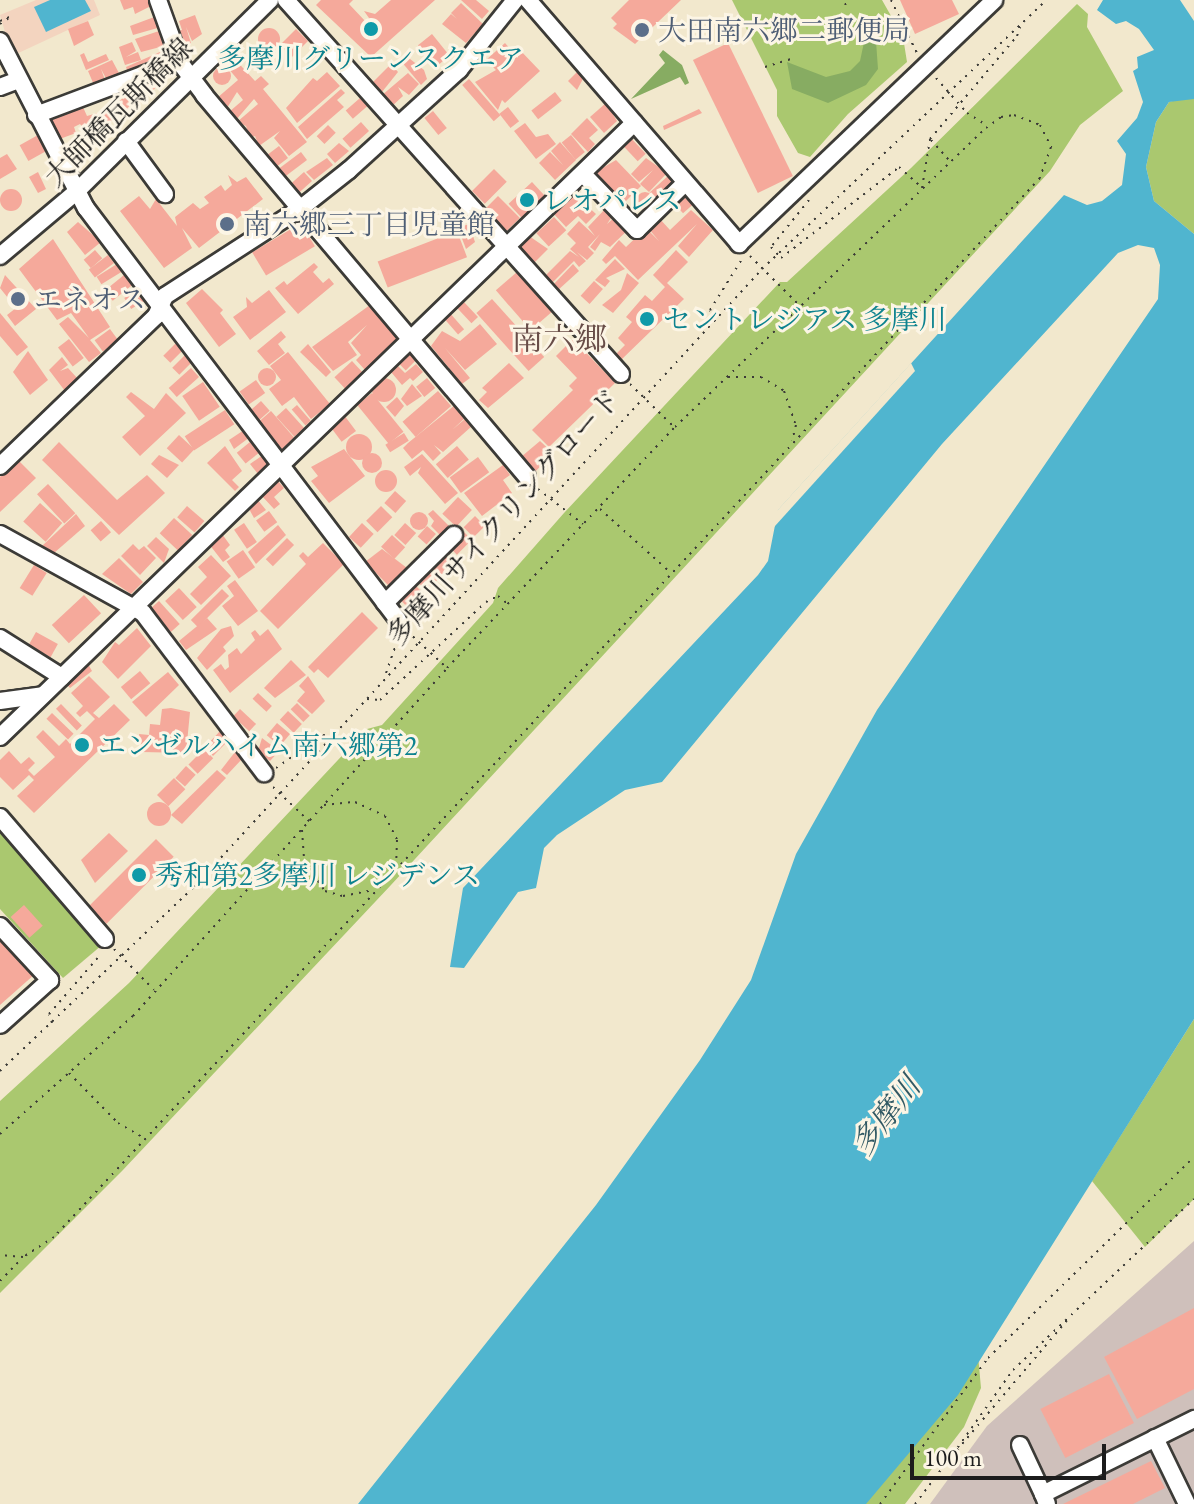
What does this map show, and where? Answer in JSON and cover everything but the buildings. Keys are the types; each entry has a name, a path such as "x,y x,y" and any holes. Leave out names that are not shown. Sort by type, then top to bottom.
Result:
{"street":[{"path":"158,0 180,61 191,77 531,481"},
{"name":"大師橋瓦斯橋線","path":"0,256 76,192 270,0"},
{"path":"286,0 625,379"},
{"path":"0,466 156,316 165,296 301,208 459,70 515,0"},
{"path":"528,0 739,244 994,0"},
{"path":"0,41 76,192 401,625"},
{"path":"36,115 180,61"},
{"path":"0,87 18,80"},
{"path":"0,737 634,123"},
{"path":"126,141 165,194"},
{"path":"583,174 637,230 685,183"},
{"path":"0,534 135,606 264,773"},
{"path":"385,603 454,535"},
{"path":"0,638 62,677"},
{"path":"0,701 43,695"},
{"path":"0,817 108,942"},
{"path":"0,926 50,980 0,1025"},
{"path":"1020,1445 1045,1499 1194,1419"},
{"path":"1155,1438 1187,1504"}],"path":[{"path":"845,5 848,0"},
{"path":"891,0 921,60"},
{"name":"多摩川サイクリングロード","path":"0,1071 124,959 713,319 947,90 1046,0"},
{"path":"922,189 930,139 1017,36 1021,23"},
{"path":"765,67 792,59"},
{"path":"940,82 960,104 988,126"},
{"path":"0,1134 155,990 447,668 510,605 675,427 988,126 1014,115 1040,125 1051,147 1046,169 54,1237 23,1257 0,1281"},
{"path":"930,139 951,162"},
{"path":"781,223 807,198 810,201 771,247 776,255 787,257 899,167 922,189"},
{"path":"713,319 710,310 744,250 750,249"},
{"path":"749,256 800,306"},
{"path":"726,378 761,377 784,391 796,425 791,444"},
{"path":"625,379 675,427"},
{"path":"531,481 548,499 584,525"},
{"path":"599,509 671,573"},
{"path":"366,698 380,700 495,597 510,605"},
{"path":"386,676 401,625 447,668"},
{"path":"264,773 323,735 332,736"},
{"path":"275,788 309,821"},
{"path":"323,805 355,802 385,816 397,840 396,866"},
{"path":"301,829 304,861 325,891 360,896 375,889"},
{"path":"52,1023 49,1014 108,942"},
{"path":"118,953 155,990"},
{"path":"69,1073 118,1123 143,1138"},
{"path":"880,1504 988,1358 1194,1157"},
{"path":"953,1454 974,1417 1013,1370 1194,1199"},
{"path":"0,1255 23,1257"},
{"path":"915,1504 953,1454 1075,1311"}],"shaded area":[{"path":"36,0 94,0 100,15 12,56 0,15"},
{"path":"1194,1241 1194,1504 930,1504 987,1426"}],"green space":[{"path":"732,0 882,0 903,37 907,62 848,114 810,157 798,153 777,116 777,90"},
{"path":"1077,4 1088,14 1087,27 1123,91 1080,125 1050,171 391,885 122,1171 0,1293 0,1101 129,983 367,729 382,725 493,603 498,588 564,513 780,282 787,282 911,168"},
{"path":"869,19 875,27 878,69 866,85 828,103 792,89 787,62 826,77 850,71 860,61"},
{"path":"663,50 682,65 689,83 685,85 680,77 631,99 665,63 659,55"},
{"path":"1188,97 1194,99 1194,234 1154,201 1146,167 1156,122 1169,102"},
{"path":"0,827 102,945 63,978 0,909"},
{"path":"1194,1019 1194,1199 1145,1247 1092,1181"},
{"path":"977,1344 981,1388 964,1427 905,1504 859,1504"}],"water":[{"path":"50,0 85,0 91,11 46,32 34,7"},
{"name":"多摩川","path":"1103,0 1180,0 1194,21 1194,99 1169,102 1156,122 1146,167 1154,201 1194,234 1194,1019 958,1395 866,1504 358,1504 596,1205 700,1060 751,980 796,854 877,710 1158,299 1160,265 1154,248 1138,245 1118,253 942,444 662,782 625,790 557,835 544,848 536,888 518,892 464,968 450,967 463,888 758,575 768,561 778,510 1064,195 1087,205 1102,201 1122,185 1126,154 1117,141 1137,118 1143,102 1133,71 1138,68 1137,57 1154,50 1139,29 1126,21 1116,24 1097,10"}],"pier":[{"path":"911,363 915,371 766,536 774,514"}],"place":[{"name":"多摩川グリーンスクエア","path":"371,29"},
{"name":"大田南六郷二郵便局","path":"642,30"},
{"name":"レオパレス","path":"527,200"},
{"name":"南六郷三丁目児童館","path":"227,224"},
{"name":"エネオス","path":"18,299"},
{"name":"セントレジアス 多摩川","path":"647,319"},
{"name":"エンゼルハイム南六郷第2","path":"82,745"},
{"name":"秀和第2多摩川 レジデンス","path":"139,875"}],"district":[{"name":"南六郷","path":"559,339"}]}
